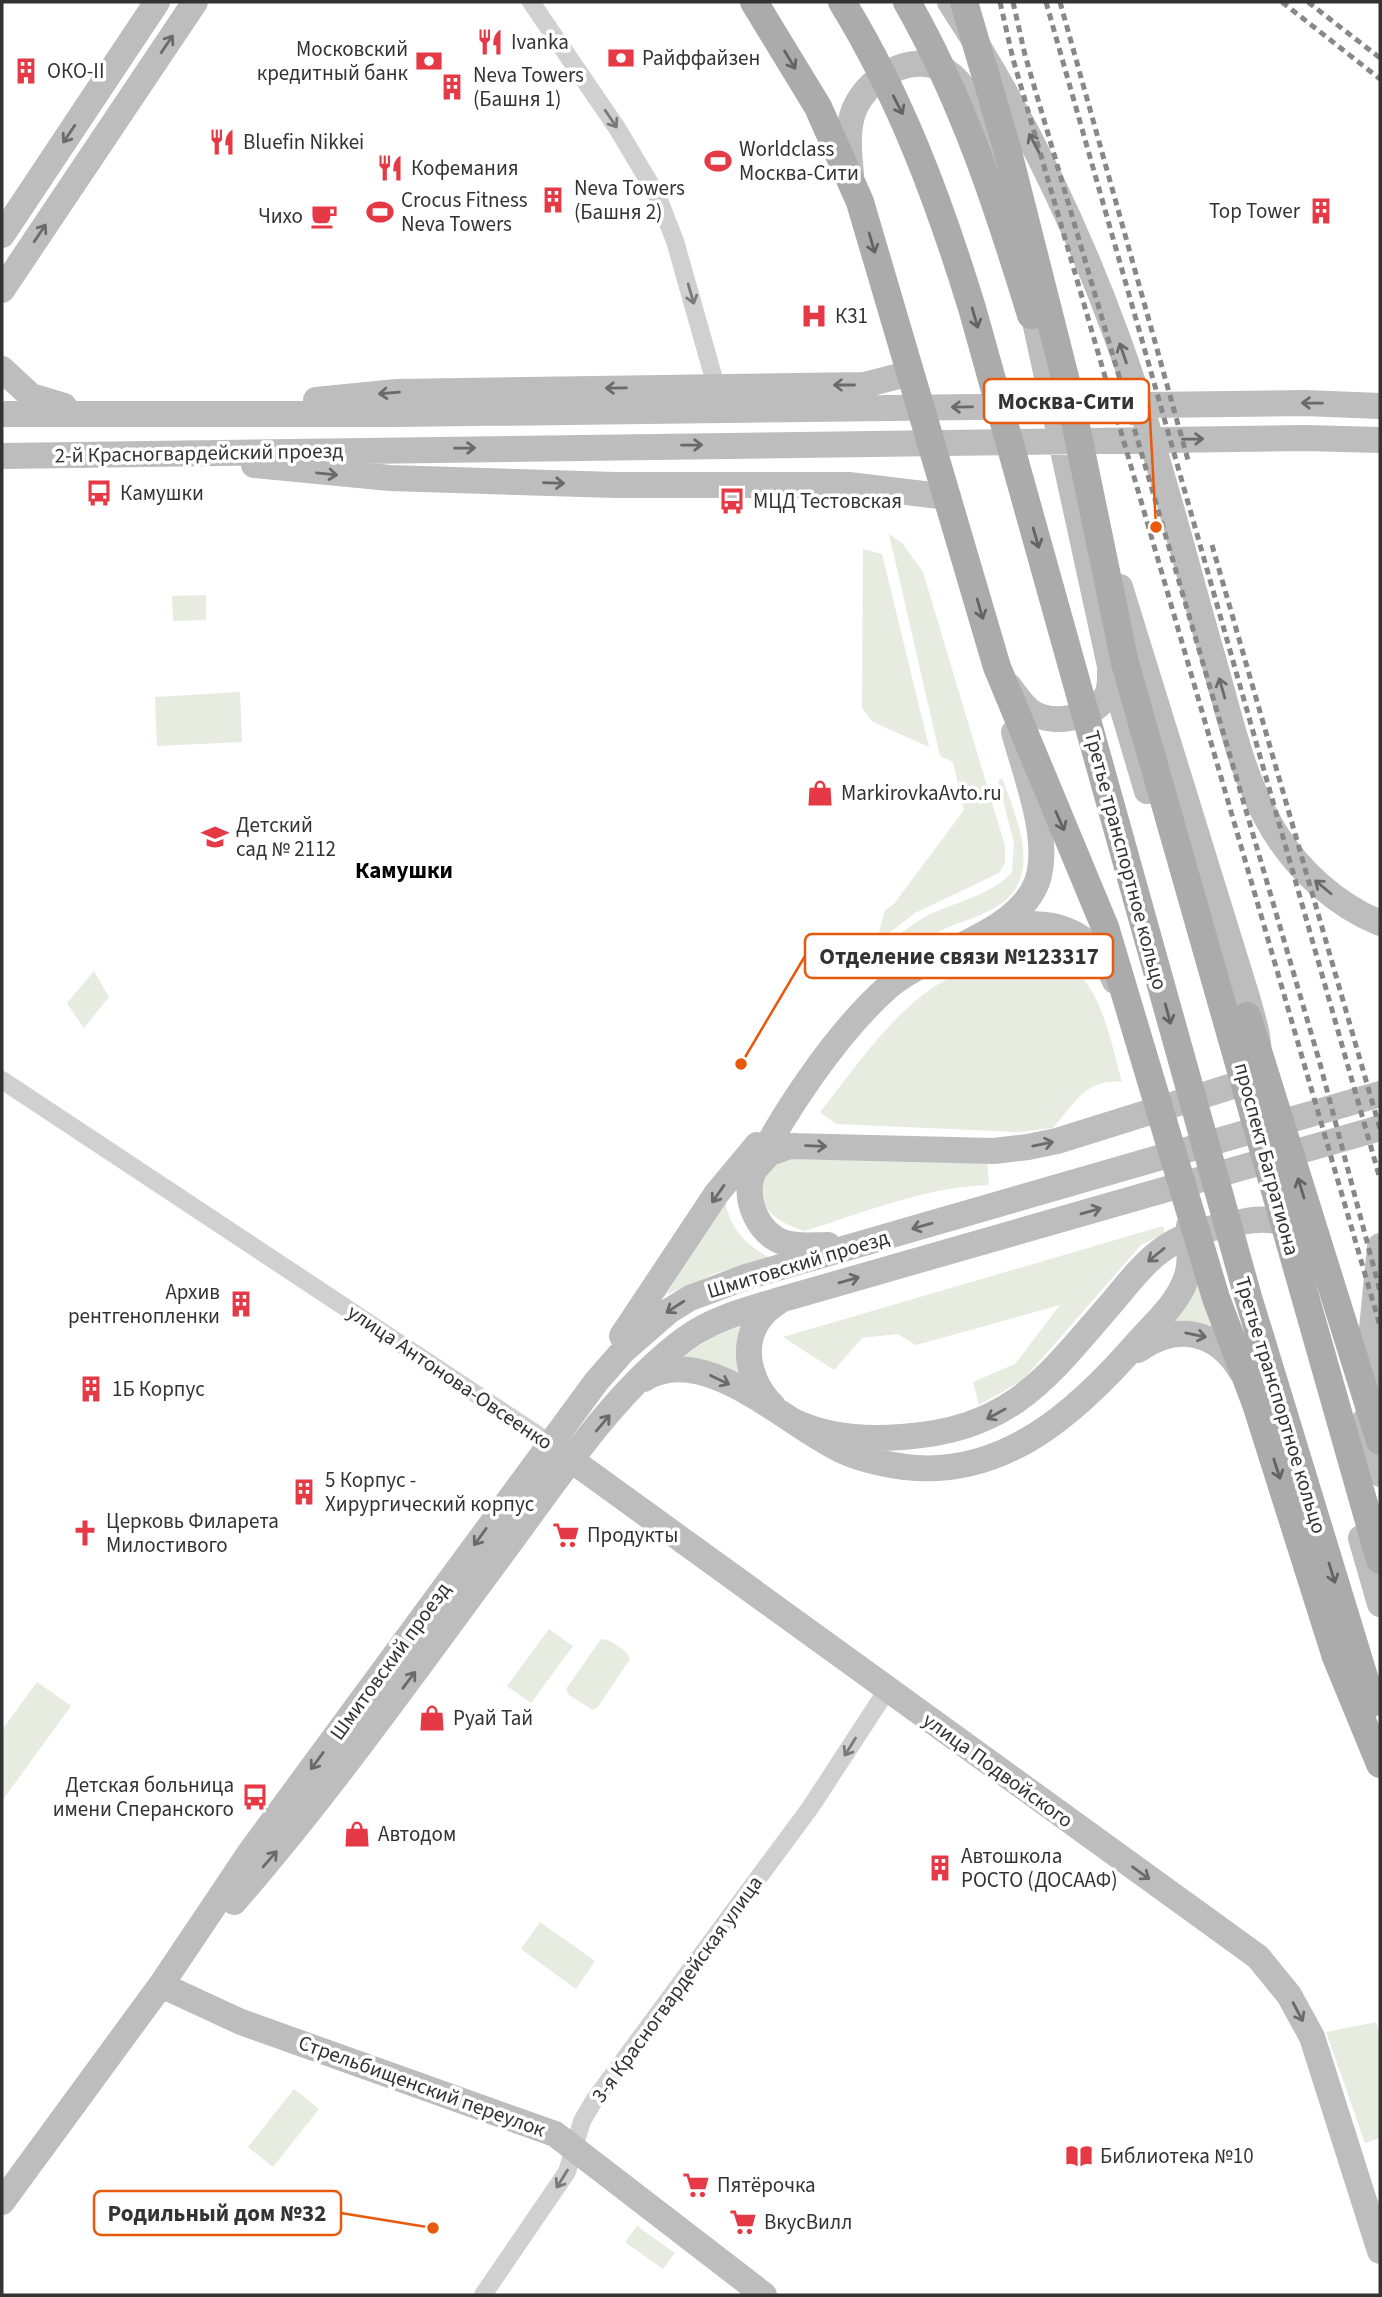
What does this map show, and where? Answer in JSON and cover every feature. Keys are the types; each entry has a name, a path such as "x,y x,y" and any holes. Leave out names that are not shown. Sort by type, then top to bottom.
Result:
{"main road":[{"path":"2,235 157,2"},
{"path":"2,290 195,2"},
{"path":"550,1443 718,1193 793,1104 847,1032 876,998 908,972 1017,912 1032,893 1041,864 1038,822 997,667 851,178 818,107 754,2"},
{"name":"Третье транспортное кольцо","path":"842,2 910,130 940,204 1248,1297 1380,1729"},
{"path":"907,2 930,43 959,108 1003,223 1380,1441"},
{"path":"951,2 1002,152 1016,239 1054,399 1110,666 1229,1041"},
{"path":"951,2 1032,139 1094,273 1139,401 1238,744 1261,806 1273,829 1302,869 1339,901 1380,923"},
{"name":"проспект Багратиона","path":"964,2 1002,152 1070,397 1125,663 1293,1280 1380,1560"},
{"path":"851,178 848,137 853,114 861,96 890,72 914,64 930,64 946,71 961,84 1002,152"},
{"path":"2,369 17,385 42,401"},
{"path":"169,416 397,391 864,385 911,373"},
{"name":"2-й Красногвардейский проезд","path":"42,401 114,415"},
{"name":"2-й Красногвардейский проезд","path":"2,414 169,416 1374,405"},
{"name":"2-й Красногвардейский проезд","path":"10,458 397,449 1305,438 1380,440"},
{"path":"162,454 330,475 616,485 849,485 948,496"},
{"path":"756,1168 770,1153 790,1146 995,1151 1042,1144 1236,1085 1254,1073 1258,1061 1257,1041 1247,997 1087,479"},
{"path":"997,667 1031,712 1046,718 1062,718 1079,716 1105,698 1110,684 1110,666"},
{"path":"997,667 1026,744 1097,905 1188,1212 1198,1269 1256,1404 1336,1657 1380,1765"},
{"path":"959,944 1022,925 1055,927 1083,938 1098,951 1110,970 1138,1045"},
{"name":"Шмитовский проезд","path":"2,2202 161,1985 251,1850 550,1443 623,1351 669,1311 726,1283 1380,1094"},
{"path":"793,1104 750,1181 750,1198 756,1217 768,1234 786,1243 855,1245"},
{"name":"Шмитовский проезд","path":"161,1985 330,1788 572,1460 634,1386 668,1352 696,1331 737,1313 783,1299 1380,1128"},
{"path":"783,1299 758,1320 747,1349 756,1382 788,1418 817,1431 893,1438 943,1433 982,1422 1013,1404 1044,1380 1143,1266 1162,1250 1199,1231 1240,1222 1270,1220 1294,1226 1303,1233 1314,1250 1380,1474"},
{"path":"1380,1245 1372,1357 1380,1417"},
{"path":"634,1386 661,1370 690,1369 718,1378 840,1450 870,1460 928,1468 969,1464 1004,1453 1037,1436 1073,1410 1115,1369 1198,1269"},
{"path":"1293,1280 1380,1604"},
{"path":"1115,1369 1159,1337 1194,1333 1224,1349 1239,1368 1256,1404"},
{"name":"улица Антонова-Овсеенко","path":"550,1443 887,1690"},
{"name":"улица Подвойского","path":"887,1690 1258,1957 1289,1995 1312,2037 1380,2252"},
{"name":"Стрельбищенский переулок","path":"161,1985 241,2022 546,2129 576,2149 764,2295"}],"street":[{"path":"531,2 617,128 662,205 678,251 716,386"},
{"name":"2-й Красногвардейский проезд","path":"2,388 42,401"},
{"name":"улица Антонова-Овсеенко","path":"2,1080 550,1443"},
{"name":"3-я Красногвардейская улица","path":"482,2295 567,2172 576,2149 582,2121 595,2099 810,1808 887,1690"}],"shaded area":[{"path":"889,534 902,543 923,572 1005,846 1005,863 999,873 915,913 876,943 885,910 894,904 964,810 953,762 940,756"},
{"path":"863,549 882,554 929,747 873,722 862,708"},
{"path":"206,595 206,620 173,621 172,596"},
{"path":"240,692 242,742 157,746 155,697"},
{"path":"1002,778 1023,845 1020,878 1013,893 992,909 932,935 877,973 869,975 872,956 904,930 925,917 993,887 1012,872 1014,843 998,781"},
{"path":"1026,950 1050,955 1069,965 1084,979 1104,1017 1122,1082 1099,1084 1090,1088 1075,1101 1053,1128 1020,1132 836,1124 820,1112 877,1040 908,1007 945,980 964,970"},
{"path":"94,971 109,997 84,1028 67,1003"},
{"path":"800,1155 987,1159 989,1185 919,1195 805,1231 773,1215 764,1204 760,1193 761,1182 768,1171 781,1162"},
{"path":"724,1198 730,1218 740,1234 770,1258 716,1273 666,1295"},
{"path":"1163,1226 1165,1233 1141,1245 1023,1380 979,1405 973,1382 1015,1364 1060,1305 916,1345 897,1334 862,1338 834,1370 783,1337"},
{"path":"1198,1274 1224,1340 1168,1323"},
{"path":"753,1321 748,1391 672,1364 711,1338"},
{"path":"549,1629 573,1646 531,1703 507,1686"},
{"path":"601,1639 618,1646 630,1659 598,1707 593,1710 569,1695 566,1689"},
{"path":"37,1682 71,1706 2,1801 2,1730"},
{"path":"540,1922 595,1961 576,1989 521,1949"},
{"path":"1376,2022 1380,2036 1380,2138 1365,2143 1326,2032"},
{"path":"294,2089 319,2109 273,2167 248,2147"},
{"path":"637,2226 675,2253 663,2269 625,2242"}],"railway":[{"path":"1000,2 1013,59 1380,1326"},
{"path":"1013,2 1025,55 1319,1060 1380,1291"},
{"path":"1046,2 1380,1179"},
{"path":"1060,2 1188,460"},
{"path":"1282,2 1380,79"},
{"path":"1308,2 1380,58"},
{"path":"1212,545 1380,1129"}],"place":[{"name":"Ivanka","path":"490,42"},
{"name":"Райффайзен","path":"621,58"},
{"name":"Московский кредитный банк","path":"429,61"},
{"name":"ОКО-II","path":"26,71"},
{"name":"Neva Towers (Башня 1)","path":"452,87"},
{"name":"Bluefin Nikkei","path":"222,142"},
{"name":"Worldclass Москва-Сити","path":"718,161"},
{"name":"Кофемания","path":"390,168"},
{"name":"Neva Towers (Башня 2)","path":"553,200"},
{"name":"Top Tower","path":"1321,211"},
{"name":"Crocus Fitness Neva Towers","path":"380,212"},
{"name":"Чихо","path":"324,216"},
{"name":"К31","path":"814,316"},
{"name":"Камушки","path":"99,493"},
{"name":"МЦД Тестовская","path":"732,501"},
{"name":"Москва-Сити","path":"1156,527"},
{"name":"MarkirovkaAvto.ru","path":"820,793"},
{"name":"Детский сад № 2112","path":"215,837"},
{"name":"Отделение связи №123317","path":"741,1064"},
{"name":"Архив рентгенопленки","path":"241,1304"},
{"name":"1Б Корпус","path":"91,1389"},
{"name":"5 Корпус - Хирургический корпус","path":"304,1492"},
{"name":"Церковь Филарета Милостивого","path":"85,1533"},
{"name":"Продукты","path":"566,1535"},
{"name":"Руай Тай","path":"432,1718"},
{"name":"Детская больница имени Сперанского","path":"255,1797"},
{"name":"Автодом","path":"357,1834"},
{"name":"Автошкола РОСТО (ДОСААФ)","path":"940,1868"},
{"name":"Библиотека №10","path":"1079,2156"},
{"name":"Пятёрочка","path":"696,2185"},
{"name":"ВкусВилл","path":"743,2222"},
{"name":"Родильный дом №32","path":"433,2228"}],"district":[{"name":"Камушки","path":"404,870"}]}
